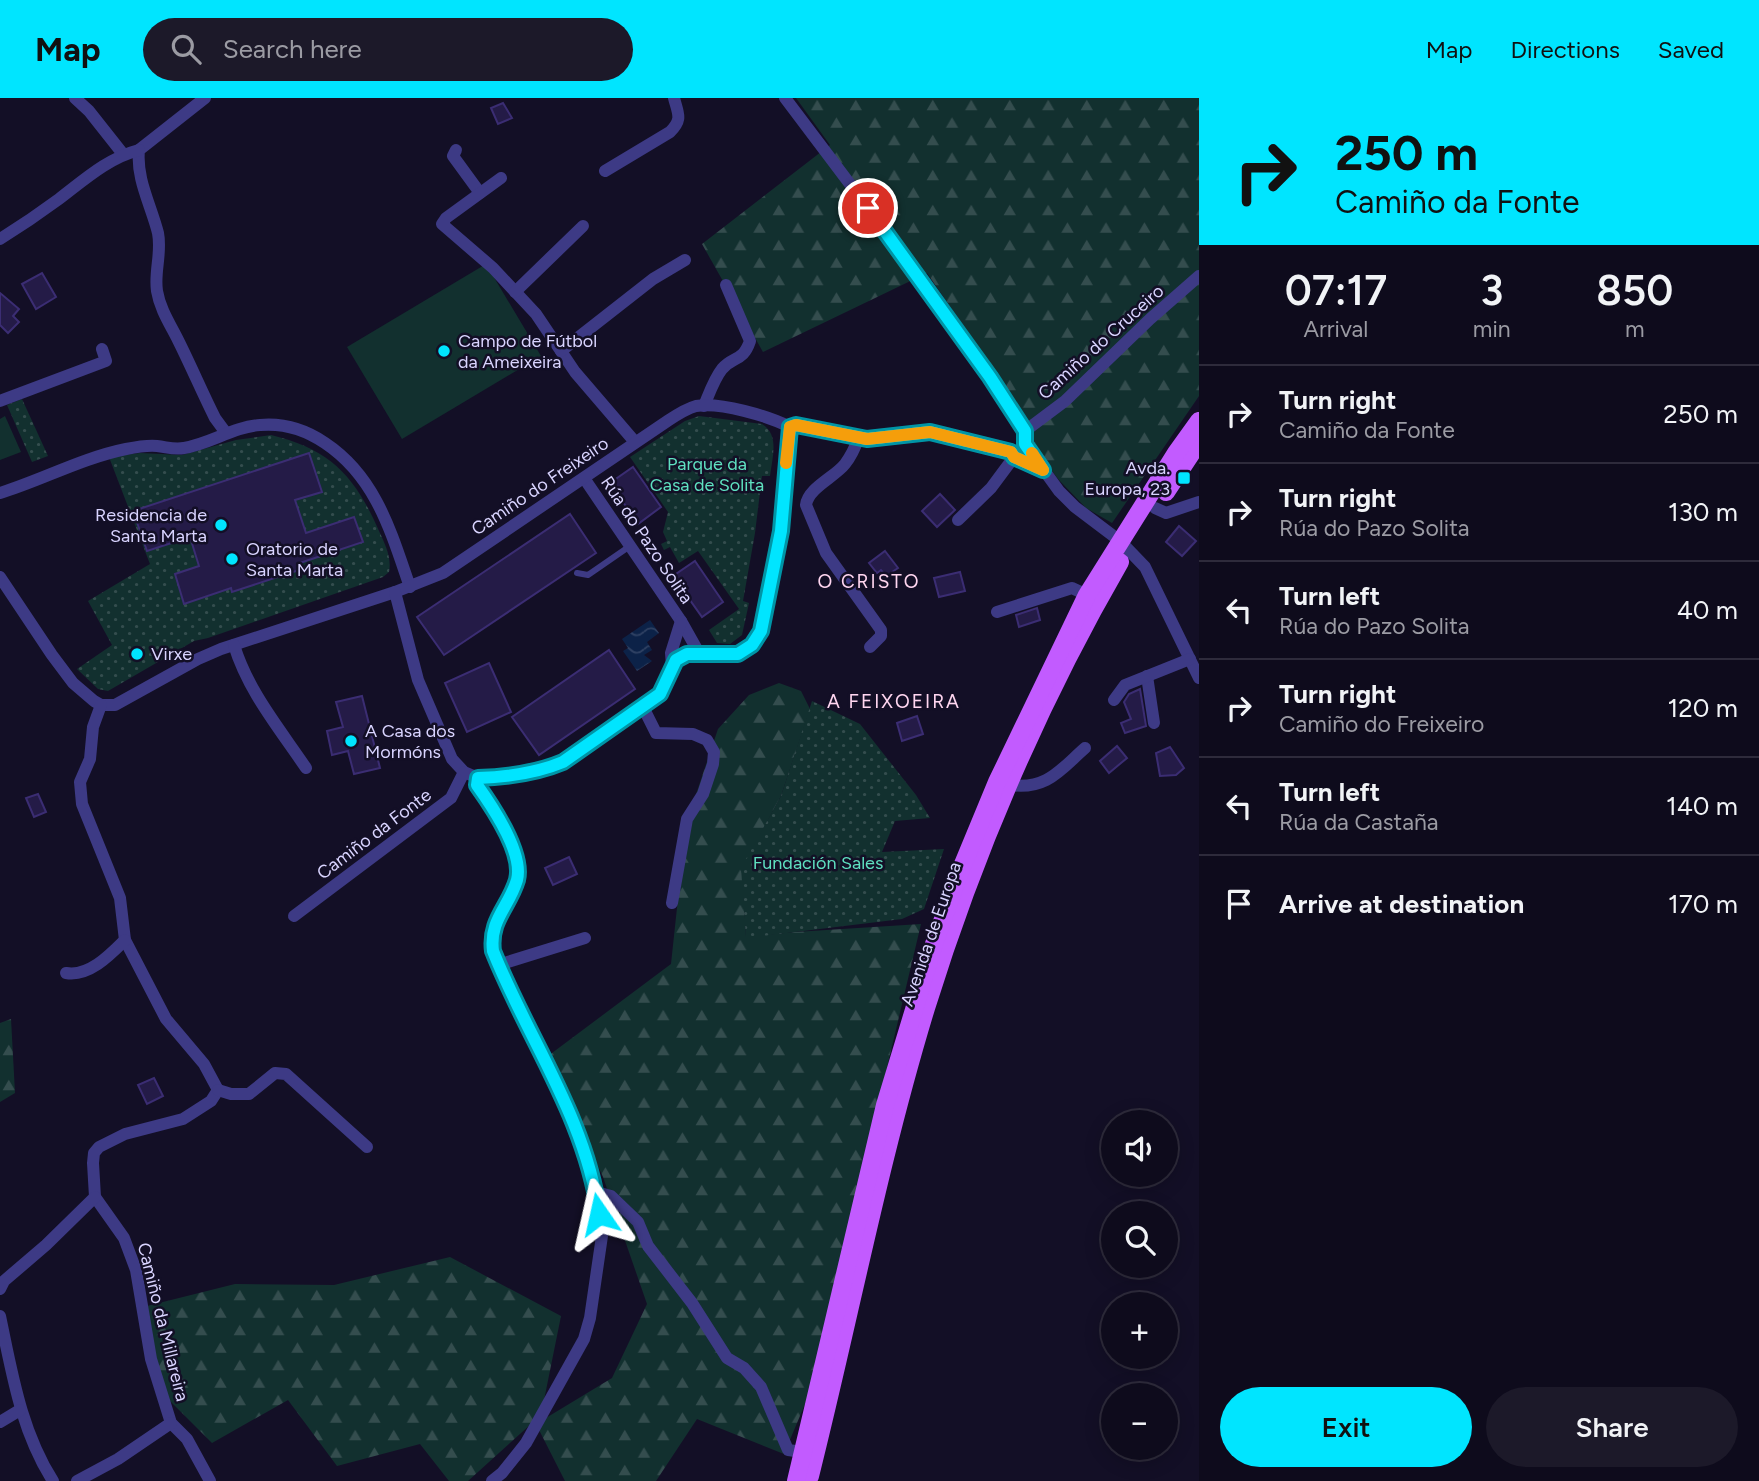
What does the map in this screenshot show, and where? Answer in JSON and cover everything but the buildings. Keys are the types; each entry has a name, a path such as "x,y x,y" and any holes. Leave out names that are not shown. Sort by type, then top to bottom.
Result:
{"main road":[{"name":"Avenida de Europa","path":"809,1481 892,1133 926,1008 988,833 1124,545 1175,453 1199,421"},
{"name":"Avenida de Europa","path":"796,1481 885,1105 934,944 997,782 1087,595 1155,508 1199,442"}],"street":[{"path":"75,98 89,111 123,154"},
{"path":"0,239 123,154 139,150 205,98"},
{"path":"605,171 670,132 679,119 674,98"},
{"path":"785,98 917,273 1025,437 1043,470 1074,507 1124,545 1152,578 1199,678"},
{"path":"139,150 141,179 158,234 160,258 156,277 157,292 164,314 215,418 226,433"},
{"path":"456,150 453,156 480,193"},
{"path":"501,178 442,224 493,268 536,314 575,372 635,442"},
{"path":"515,292 583,226"},
{"path":"561,351 653,279 685,260"},
{"name":"Camiño do Cruceiro","path":"1013,454 1025,437 1199,276"},
{"path":"704,406 723,367 738,359 746,351 750,341 726,285"},
{"path":"0,401 106,361 102,349"},
{"name":"Camiño do Freixeiro","path":"101,705 115,705 198,659 234,645 410,587 443,573 680,413 704,406 773,418 790,427 796,425 858,439 930,432 1013,454 1043,470"},
{"path":"0,493 113,452 140,446 183,449 226,433 259,425 288,426 313,435 341,453 356,469 377,499 410,587"},
{"path":"395,592 418,680 453,759 464,772 478,778 502,777 563,762 660,694 676,660 693,653 738,654 752,645 761,631 781,531 790,427"},
{"path":"858,439 844,466 808,497 806,505 826,553 881,630 881,636 870,647"},
{"path":"958,520 991,488 1013,454"},
{"name":"Rúa do Pazo Solita","path":"584,478 681,621 693,653"},
{"path":"1155,508 1166,513 1199,502"},
{"path":"0,577 73,682 86,696 101,705 93,727 90,758 80,782 82,804 120,898 125,940 166,1019 204,1064 218,1090 231,1094 249,1094 275,1073 286,1074 367,1147"},
{"path":"997,612 1072,588 1087,595"},
{"name":"Rúa do Pazo Solita","path":"671,666 671,653 681,621"},
{"path":"234,645 246,677 263,707 306,768"},
{"path":"1114,700 1125,685 1191,659"},
{"path":"1147,676 1154,723"},
{"path":"643,707 656,733 694,734 707,740 714,752 703,794 686,824 672,903"},
{"path":"1010,785 1036,786 1049,780 1085,748"},
{"name":"Camiño da Fonte","path":"294,916 451,798 464,772"},
{"path":"478,778 477,785 502,825 518,869 516,882 494,926 491,940 498,965 573,1118 596,1192 602,1236 590,1318 584,1339 526,1443 502,1473 492,1481"},
{"path":"498,965 585,938"},
{"path":"66,974 84,972 103,960 125,940"},
{"path":"0,1289 4,1281 46,1245 95,1196 93,1163 94,1153 99,1147 125,1134 183,1119 211,1101 218,1090"},
{"path":"596,1192 611,1196 638,1222 648,1246 692,1303 727,1358 744,1368 761,1387 788,1450 803,1452"},
{"name":"Camiño da Millareira","path":"95,1196 124,1238 136,1270 159,1391 171,1423 187,1439 210,1481"},
{"path":"0,1316 20,1410 42,1464 52,1481"},
{"path":"0,1422 20,1410"},
{"name":"Camiño da Millareira","path":"77,1481 118,1459 171,1423"}],"lane":[{"path":"577,573 588,575 630,546"}],"green space":[{"path":"796,98 1199,98 1199,396 1112,523 1086,508 1038,453 1028,419 927,273 763,352 702,244 830,145"},
{"name":"Campo de Fútbol da Ameixeira","path":"486,264 541,356 402,439 347,347"},
{"path":"22,399 48,456 32,462 7,405"},
{"path":"5,416 21,452 0,460 0,419"},
{"name":"Parque da Casa de Solita","path":"699,416 762,424 768,429 773,441 770,476 762,476 743,601 749,603 742,635 730,644 717,643 709,630 739,609 698,551 679,563 670,547 664,550 661,544 667,541 663,532 668,512 630,457 685,421"},
{"path":"271,435 292,441 325,457 350,480 384,541 389,556 389,572 383,577 194,641 108,691 98,689 77,669 112,645 88,601 150,564 109,457 140,453 182,455 236,440"},
{"path":"779,683 801,691 810,709 781,796 742,868 746,937 921,924 810,1392 784,1454 697,1419 656,1481 565,1481 536,1424 612,1378 647,1304 603,1177 548,1056 671,964 686,824 718,729 749,695"},
{"name":"Fundación Sales","path":"812,701 860,724 916,795 930,818 895,821 882,852 944,849 924,909 902,919 746,938 741,868 781,796"},
{"path":"11,1019 15,1093 0,1102 0,1023"},
{"path":"450,1257 561,1316 541,1415 468,1481 449,1481 420,1444 337,1466 288,1400 212,1443 160,1391 143,1307 235,1284 334,1285"}],"water":[{"path":"650,620 659,633 647,642 652,650 644,655 652,661 637,671 623,651 628,648 622,639"}],"slow traffic":[{"path":"786,463 790,427 796,425 858,439 930,432 943,434 1011,452 1014,457 1043,470 1032,453"}],"place":[{"name":"Campo de Fútbol da Ameixeira","path":"444,351"},
{"name":"Avda. Europa, 23","path":"1184,478"},
{"name":"Residencia de Santa Marta","path":"221,525"},
{"name":"Oratorio de Santa Marta","path":"232,559"},
{"name":"Virxe","path":"137,654"},
{"name":"A Casa dos Mormóns","path":"351,741"}],"district":[{"name":"O CRISTO","path":"869,581"},
{"name":"A FEIXOEIRA","path":"894,701"}],"route":[{"path":"599,1214 596,1192 573,1118 493,951 491,940 494,926 516,882 518,869 502,825 477,785 478,778 502,777 563,762 660,694 676,660 687,654 738,654 752,645 761,631 781,531 790,427 796,425 858,439 930,432 943,434 1011,452 1014,457 1043,470 1025,444 1025,431 990,377 868,208"}]}
